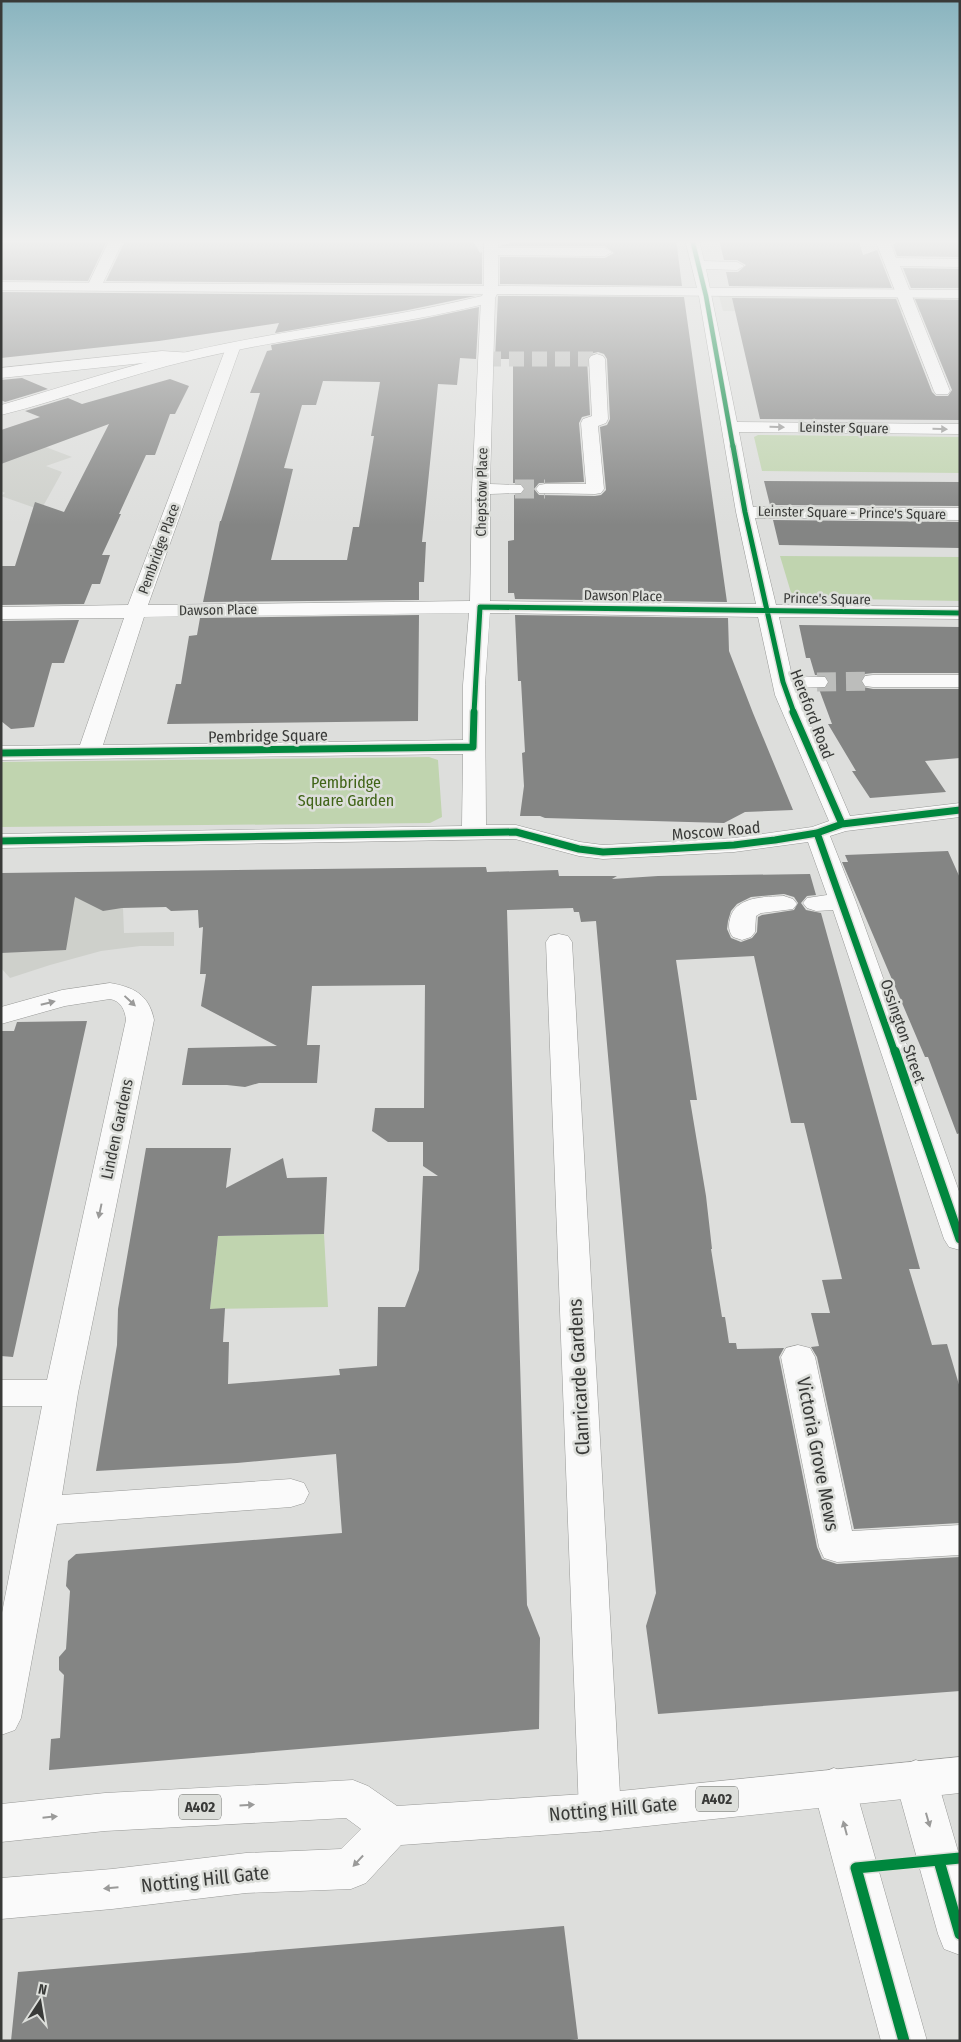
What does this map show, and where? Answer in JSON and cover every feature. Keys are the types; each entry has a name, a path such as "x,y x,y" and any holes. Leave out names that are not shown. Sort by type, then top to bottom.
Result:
{"street":[{"path":"1,410 188,356 300,334"},
{"name":"Chepstow Place","path":"473,747 474,685 480,607 481,489 488,334"},
{"path":"712,334 745,512"},
{"path":"920,334 942,392"},
{"name":"Pembridge Place","path":"89,752 136,611 232,348"},
{"path":"1,373 162,356 188,356"},
{"path":"545,489 595,490 589,423 600,418 596,359"},
{"path":"65,366 97,381"},
{"name":"Leinster Square","path":"729,427 960,429"},
{"path":"481,489 514,489"},
{"name":"Leinster Square - Prince's Square","path":"745,512 960,514"},
{"name":"Prince's Square","path":"745,512 765,610 960,613"},
{"name":"Dawson Place","path":"1,613 480,607 765,610"},
{"name":"Hereford Road","path":"765,610 786,695 842,824"},
{"path":"873,681 960,681"},
{"path":"783,682 817,682"},
{"path":"1,841 474,833 473,747"},
{"name":"Pembridge Square","path":"1,753 473,747"},
{"name":"Moscow Road","path":"474,833 516,832 579,849 603,852 734,845 817,833 842,824 960,810"},
{"name":"Ossington Street","path":"817,833 843,902 960,1239"},
{"path":"816,903 843,902"},
{"path":"742,932 741,921 743,913 750,907 784,904"},
{"name":"Clanricarde Gardens","path":"559,942 600,1812"},
{"name":"Linden Gardens","path":"1,1016 54,1001 104,991 126,996 140,1013 119,1127 61,1393 41,1511 1,1718"},
{"name":"Victoria Grove Mews","path":"798,1357 837,1547 960,1540"},
{"path":"1,1393 61,1393"},
{"path":"41,1511 291,1493"},
{"name":"A402","path":"834,1787 960,1775"},
{"path":"916,1779 960,1934"},
{"path":"834,1787 904,2041"},
{"name":"Notting Hill Gate","path":"1,1899 246,1873 351,1869 391,1826 600,1812 834,1787"},
{"name":"A402","path":"1,1823 105,1812 353,1799 391,1826"}],"shaded area":[{"path":"1,430 72,457 46,466 62,472 41,510 1,496 5,493 1,491"},
{"path":"1,873 123,908 124,933 174,932 174,946 140,946 101,951 10,978 1,968"}],"green space":[{"path":"758,435 960,437 960,473 762,471 754,437"},
{"path":"780,556 960,557 960,601 796,598 792,596"},
{"name":"Pembridge Square Garden","path":"429,757 438,760 442,817 430,823 1,827 1,762"},
{"path":"324,1234 328,1307 210,1309 218,1236"}],"building":[{"path":"1,334 204,334 159,341 1,358"},
{"path":"334,334 477,334 476,359 460,358 457,385 438,384 422,542 426,542 424,582 419,582 419,600 203,602 220,521 260,393 250,393 267,351 272,350 271,345","holes":["323,381 380,382 371,436 374,436 359,527 353,527 347,560 271,560 293,469 284,468 302,405 316,405"]},
{"path":"496,334 689,334 727,602 515,599 514,593 508,593 508,541 514,540 514,495 522,494 526,489 521,483 513,483 513,359 495,359","holes":["598,352 604,354 607,359 610,419 607,425 600,427 606,490 601,495 595,496 539,495 534,489 539,483 584,482 579,423 582,417 590,415 587,359 590,354"]},
{"path":"740,334 910,334 932,392 936,396 948,396 952,390 929,334 960,334 960,420 760,419"},
{"path":"22,378 48,389 5,402 1,400 1,380"},
{"path":"170,379 189,386 175,414 170,414 155,455 146,455 119,514 121,514 102,555 110,555 100,584 92,584 84,604 1,605 1,566 15,566 35,502 64,512 109,424 1,464 1,430 40,417 25,411 68,398 82,404"},
{"path":"764,481 960,482 960,506 770,505"},
{"path":"773,520 960,522 960,548 779,545"},
{"path":"419,615 418,721 167,724 176,684 181,684 189,636 197,635 200,618"},
{"path":"515,615 728,618 729,651 793,810 745,812 724,823 520,816 524,786 522,753 525,752 521,681 518,681"},
{"path":"79,620 64,663 52,663 34,727 11,729 1,721 1,621"},
{"path":"799,625 960,627 960,673 873,673 865,674 860,680 863,687 873,689 960,689 960,758 925,761 946,792 870,798 852,771 856,771 828,724 832,724 819,689 827,688 830,681 825,675 815,675 810,658 806,658"},
{"path":"948,851 960,878 960,1133 957,1134 928,1057 925,1057 842,862 848,862 845,855"},
{"path":"486,867 487,872 558,870 559,876 617,876 612,879 658,876 810,874 816,895 807,896 801,903 806,910 821,913 920,1269 909,1269 932,1345 947,1344 960,1388 960,1523 854,1529 817,1357 811,1347 819,1346 811,1313 830,1313 822,1280 842,1279 804,1123 791,1123 754,956 676,960 697,1100 690,1100 706,1196 711,1249 722,1317 725,1317 729,1343 736,1343 737,1349 784,1348 779,1357 817,1547 822,1559 837,1564 960,1557 960,1691 658,1714 646,1626 656,1593 596,921 581,922 579,912 574,912 573,908 507,910 527,1605 540,1638 539,1729 49,1770 51,1739 60,1738 64,1675 59,1670 59,1657 66,1649 70,1591 66,1586 68,1561 76,1554 342,1533 336,1454 237,1463 96,1471 117,1345 118,1309 146,1148 231,1148 226,1188 283,1158 287,1178 327,1177 324,1234 218,1236 210,1309 225,1308 223,1342 229,1342 228,1384 340,1375 339,1369 377,1366 378,1307 405,1307 419,1270 423,1176 438,1176 423,1166 423,1142 388,1142 372,1131 375,1108 424,1108 425,985 312,986 307,1045 320,1045 317,1083 259,1083 245,1087 182,1085 188,1048 277,1046 201,1006 206,974 200,974 203,927 199,928 198,910 171,911 166,907 122,908 103,911 75,897 66,950 1,953 1,873","holes":["784,894 794,897 798,903 794,910 758,917 757,932 752,938 741,942 731,938 727,929 728,921 731,911 737,904 751,897"]},
{"path":"87,1021 13,1357 1,1356 1,1031 14,1031 17,1022"},
{"path":"564,1926 578,2039 561,2041 11,2041 18,1972"}],"tunnel":[{"path":"486,359 597,359"},
{"path":"515,489 545,489"},
{"path":"817,682 873,681"}],"cycle path":[{"path":"713,334 745,512 786,695 842,824"},
{"path":"1,753 473,747 474,685 480,607 960,613"},
{"path":"1,841 516,832 579,849 603,852 734,845 817,833 842,824 960,810"},
{"path":"817,833 960,1239"},
{"path":"904,2041 856,1868 960,1858"},
{"path":"939,1861 960,1934"}]}
